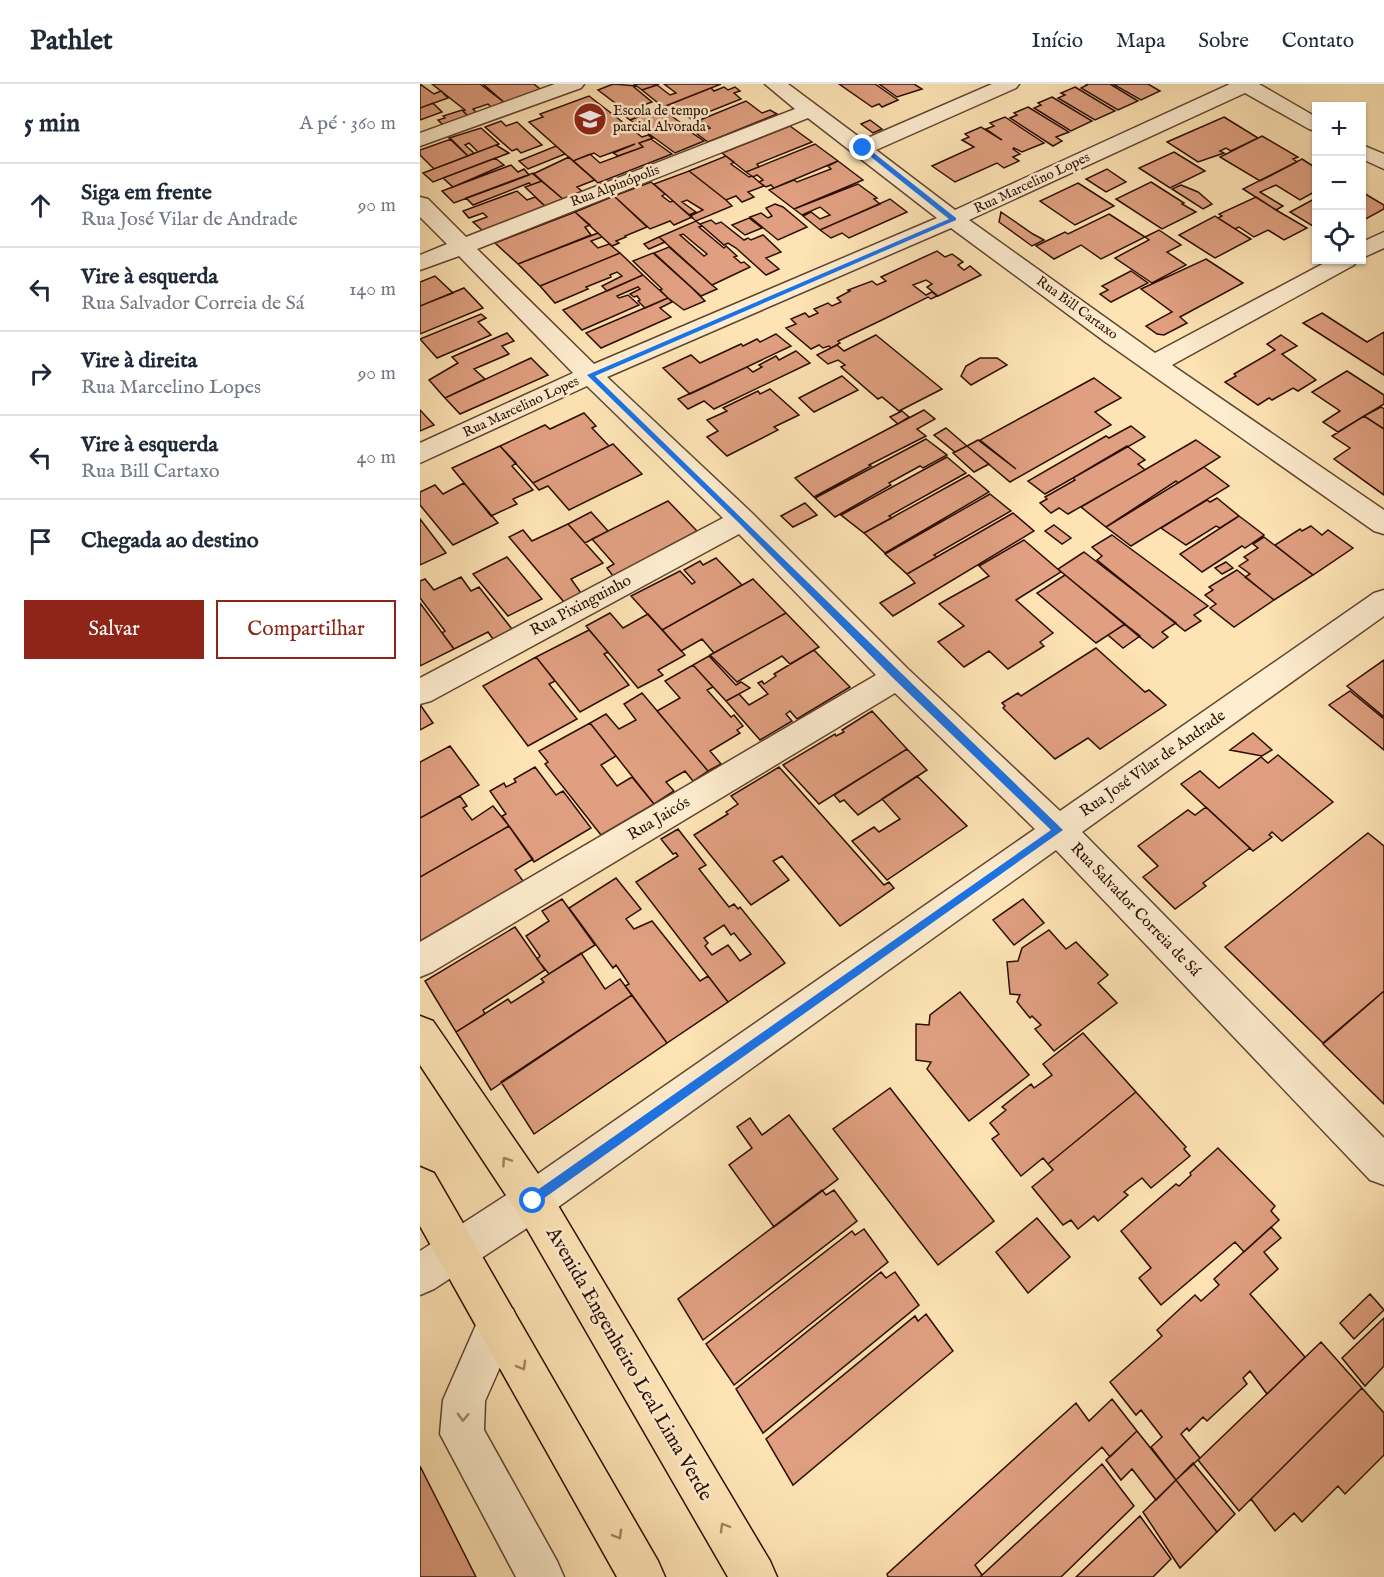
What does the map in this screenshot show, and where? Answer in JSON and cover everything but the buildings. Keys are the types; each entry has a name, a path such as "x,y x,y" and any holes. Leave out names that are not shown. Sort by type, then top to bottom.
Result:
{"main road":[{"name":"Avenida Engenheiro Leal Lima Verde","path":"420,1033 533,1201 754,1577"},
{"path":"420,1187 642,1577"}],"street":[{"path":"420,140 574,84"},
{"name":"Rua Bill Cartaxo","path":"775,84 863,148 953,219 1154,364 1384,524"},
{"path":"863,148 1010,84"},
{"path":"1246,84 1312,122"},
{"name":"Rua Marcelino Lopes","path":"420,454 590,375 953,219 1246,84"},
{"name":"Rua Alpinópolis","path":"420,263 810,110"},
{"path":"1366,153 1384,163"},
{"name":"Rua Salvador Correia de Sá","path":"420,204 590,375 742,520 897,677 1058,830 1384,1166"},
{"path":"1366,249 1384,239"},
{"path":"1154,364 1339,264"},
{"name":"Rua Pixinguinho","path":"420,692 742,520"},
{"name":"Rua José Vilar de Andrade","path":"420,1275 533,1201 1384,601"},
{"name":"Rua Jaicós","path":"420,961 897,677"},
{"path":"498,1324 464,1400 462,1434 541,1577"}],"place":[{"name":"Escola de tempo parcial Alvorada","path":"590,119"}],"route":[{"path":"533,1201 1058,830 897,677 742,520 590,375 953,219 863,148"}]}
